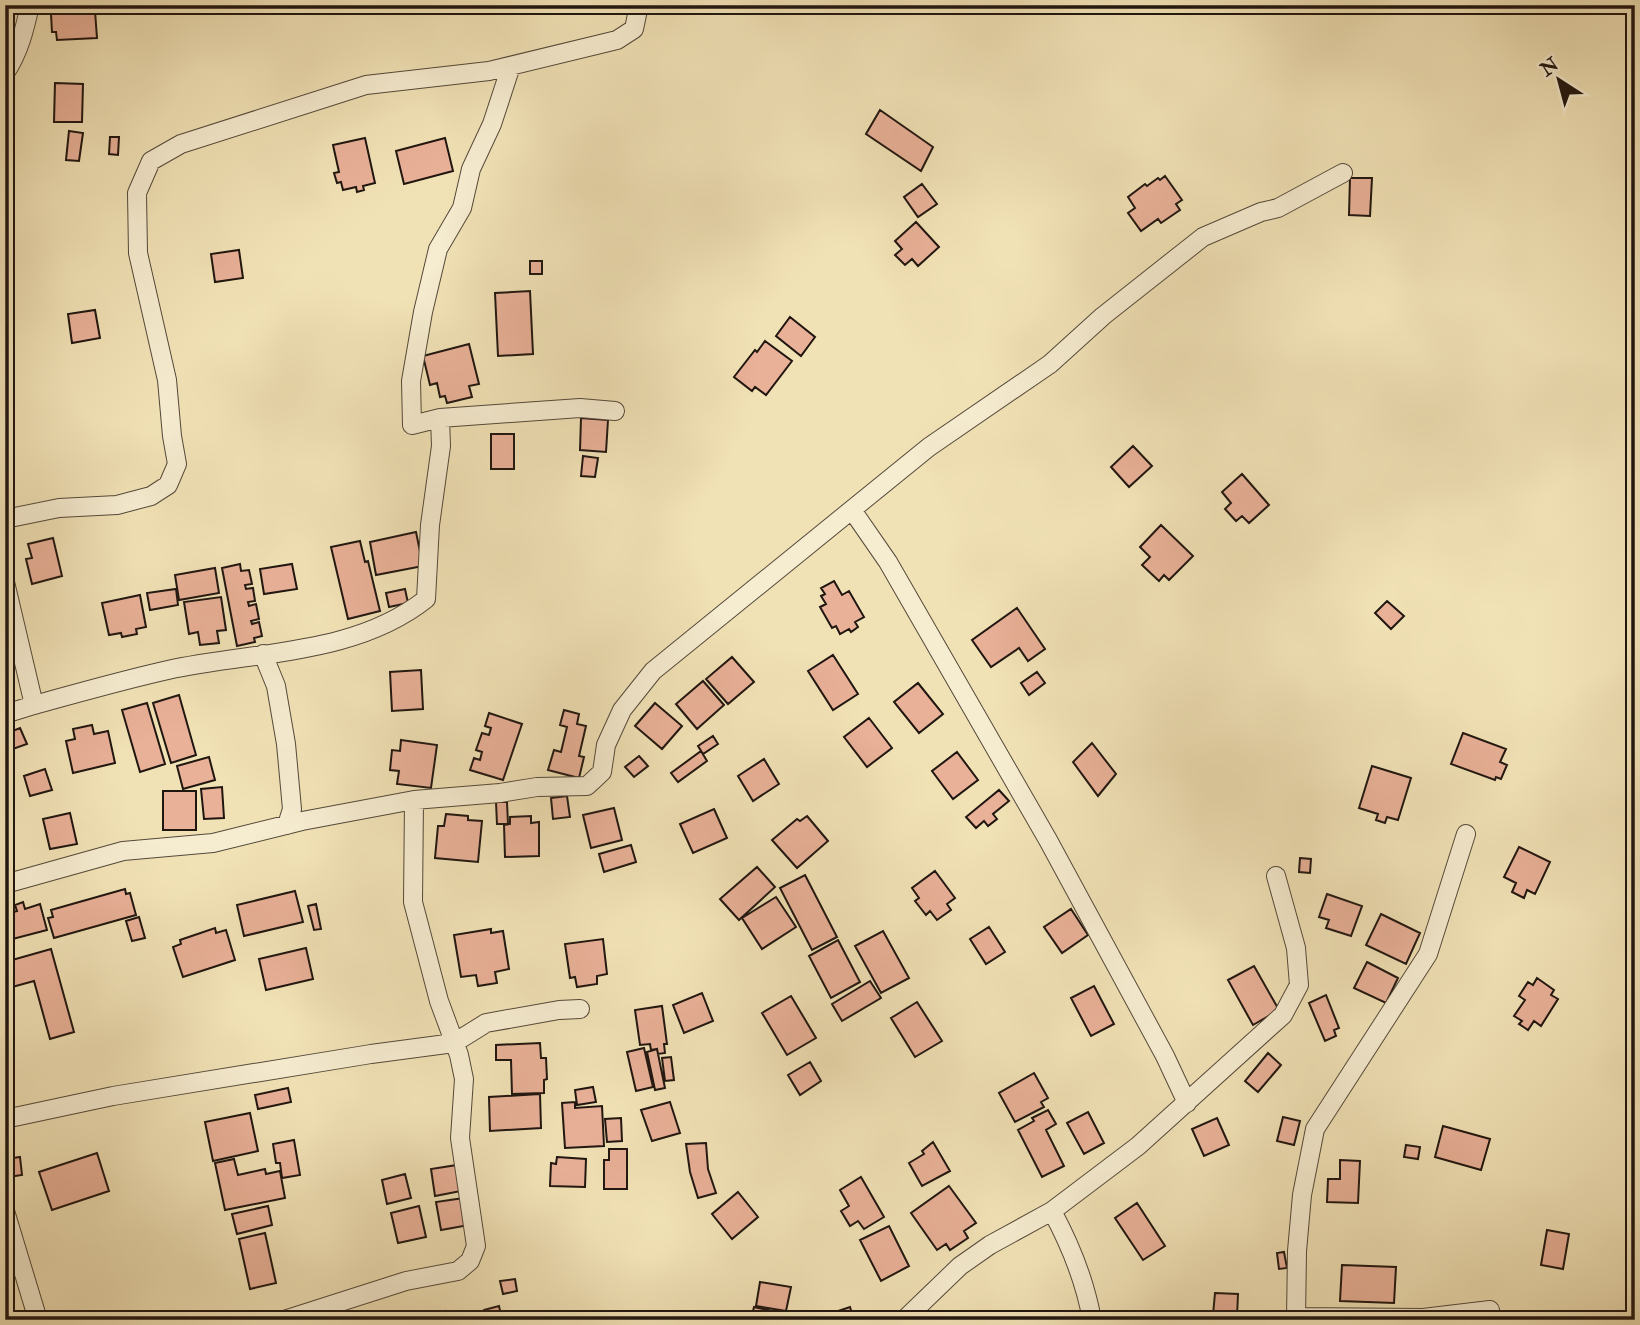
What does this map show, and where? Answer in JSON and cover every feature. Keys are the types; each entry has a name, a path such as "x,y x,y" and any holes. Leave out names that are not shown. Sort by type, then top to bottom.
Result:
{"street":[{"path":"5,73 12,64 22,39 30,5"},
{"path":"5,519 59,508 117,505 152,496 168,485 177,464 167,380 138,253 136,193 151,161 181,144 366,85 489,71 617,40 634,29 639,5"},
{"path":"511,66 492,124 471,169 462,208 438,249 411,381 412,425 440,418 580,408 615,411"},
{"path":"5,884 123,850 214,844 287,825 414,800 537,787 587,786 603,772 606,745 622,710 653,671 929,447 1051,364 1103,316 1203,236 1261,212 1278,208 1343,173"},
{"path":"5,714 168,669 361,635 406,615 426,599 430,525 441,446 440,418"},
{"path":"852,510 888,562 1048,840 1165,1056 1187,1103"},
{"path":"5,582 34,705"},
{"path":"262,654 276,687 286,744 292,809 287,825"},
{"path":"284,1320 406,1281 458,1271 470,1261 476,1246 460,1138 464,1079 439,1001 413,902 414,800"},
{"path":"1466,834 1428,954 1315,1129 1301,1195 1296,1318 1423,1319 1490,1310"},
{"path":"904,1320 960,1266 990,1245 1052,1212 1138,1146 1283,1015 1299,985 1296,948 1276,876"},
{"path":"5,1119 113,1096 454,1042 486,1023 559,1010 580,1009"},
{"path":"5,1211 38,1320"},
{"path":"1052,1212 1066,1237 1087,1291 1092,1320"}],"building":[{"path":"95,11 97,38 57,40 56,32 52,32 51,14"},
{"path":"55,83 83,84 82,122 54,122"},
{"path":"880,110 933,147 921,171 866,134"},
{"path":"69,131 83,133 79,161 66,160"},
{"path":"110,137 119,137 118,155 109,154"},
{"path":"365,138 375,183 363,186 364,190 357,192 356,187 343,190 334,173 339,172 333,145"},
{"path":"445,138 453,171 404,184 396,151"},
{"path":"1165,176 1182,200 1176,204 1180,210 1161,223 1158,219 1141,231 1128,213 1135,208 1128,197 1145,184 1147,186"},
{"path":"1350,178 1372,178 1370,216 1349,215"},
{"path":"922,184 937,204 918,217 904,197"},
{"path":"916,222 939,247 918,266 912,259 905,265 895,255 902,249 895,241"},
{"path":"239,250 243,278 215,282 211,254"},
{"path":"530,261 542,261 542,274 530,274"},
{"path":"530,291 533,354 498,356 495,293"},
{"path":"95,310 100,338 72,343 68,314"},
{"path":"790,317 815,337 801,356 776,336"},
{"path":"765,341 792,361 766,395 755,387 752,391 734,377"},
{"path":"469,344 479,384 469,386 472,397 447,403 445,396 440,397 437,383 430,385 423,356"},
{"path":"581,418 608,420 606,452 580,450"},
{"path":"491,434 514,434 514,469 491,469"},
{"path":"1133,446 1152,466 1129,487 1111,467"},
{"path":"583,456 598,458 595,477 581,476"},
{"path":"1242,474 1269,505 1249,523 1242,516 1236,521 1225,509 1231,503 1222,492"},
{"path":"1161,525 1193,556 1169,580 1164,575 1159,581 1142,565 1150,557 1140,547"},
{"path":"416,532 423,566 376,575 370,542"},
{"path":"53,538 62,576 32,584 26,559 32,558 28,544"},
{"path":"360,541 365,562 368,561 380,611 348,619 331,547"},
{"path":"240,564 241,571 249,570 252,584 245,585 246,589 253,588 255,601 248,602 249,606 256,604 259,619 251,621 252,624 259,622 262,636 254,638 255,642 237,646 222,568"},
{"path":"292,564 297,589 264,594 260,569"},
{"path":"215,568 219,593 179,600 175,575"},
{"path":"834,581 842,595 849,591 864,617 855,622 858,627 851,632 849,629 840,634 836,626 832,628 820,607 826,604 821,596 825,594 821,588"},
{"path":"176,589 178,605 150,610 147,593"},
{"path":"405,589 408,603 389,607 386,593"},
{"path":"140,595 146,627 136,629 137,634 122,637 121,633 109,635 102,603"},
{"path":"221,597 226,630 217,631 219,643 200,645 198,632 189,634 184,602"},
{"path":"1387,601 1404,616 1391,629 1375,613"},
{"path":"1017,608 1045,649 1028,661 1019,648 991,667 972,640"},
{"path":"833,655 858,694 833,710 808,671"},
{"path":"732,657 754,682 728,704 706,679"},
{"path":"421,670 423,709 392,711 390,672"},
{"path":"1037,672 1045,683 1029,695 1021,683"},
{"path":"703,681 724,705 697,729 676,704"},
{"path":"918,683 943,714 919,733 894,702"},
{"path":"179,695 196,755 171,763 153,703"},
{"path":"147,703 165,764 140,772 122,710"},
{"path":"655,703 682,726 662,749 635,726"},
{"path":"564,710 579,714 577,724 586,726 579,756 584,757 579,778 548,770 554,750 561,752 567,727 560,725"},
{"path":"489,713 522,724 503,780 470,770 474,758 480,760 482,752 476,750 482,733 489,735 491,728 485,726"},
{"path":"869,718 892,748 867,767 844,737"},
{"path":"92,725 94,734 108,731 115,763 73,773 66,741 75,739 73,729"},
{"path":"20,728 27,744 10,750 5,734"},
{"path":"1463,733 1506,749 1500,762 1507,765 1501,779 1496,777 1495,780 1451,764"},
{"path":"713,736 718,744 703,754 698,746"},
{"path":"401,740 437,745 431,788 397,784 399,771 390,770 392,750 400,751"},
{"path":"1092,743 1116,774 1098,796 1073,762"},
{"path":"701,751 707,761 678,782 671,773"},
{"path":"957,752 978,780 953,799 932,771"},
{"path":"639,756 648,766 634,777 625,767"},
{"path":"209,757 215,780 183,789 177,766"},
{"path":"764,759 779,784 753,801 738,776"},
{"path":"1372,766 1411,778 1398,820 1387,817 1385,823 1376,820 1378,814 1359,808"},
{"path":"45,769 52,790 30,796 24,776"},
{"path":"222,787 224,818 204,819 201,789"},
{"path":"999,790 1009,801 993,814 997,819 988,826 984,821 976,828 966,817"},
{"path":"163,791 196,791 196,830 163,830"},
{"path":"567,796 570,817 553,819 551,798"},
{"path":"496,802 507,802 508,824 497,824"},
{"path":"614,808 622,840 591,848 583,815"},
{"path":"714,809 727,838 693,853 680,824"},
{"path":"70,813 77,844 50,849 43,819"},
{"path":"446,814 468,816 468,820 482,821 478,862 435,858 438,826 444,826"},
{"path":"531,816 531,823 539,822 539,856 505,857 504,825 510,824 510,817"},
{"path":"807,816 828,841 797,868 772,840 797,819 800,821"},
{"path":"631,845 636,862 604,872 599,854"},
{"path":"1519,847 1550,862 1535,894 1527,890 1524,898 1512,892 1516,883 1504,877"},
{"path":"1300,858 1311,859 1310,873 1299,872"},
{"path":"757,867 775,887 739,920 720,899"},
{"path":"935,871 955,898 947,904 951,910 937,920 930,911 926,915 915,901 919,898 912,888"},
{"path":"805,875 837,937 812,950 780,888"},
{"path":"125,889 126,894 130,893 136,915 54,938 48,918 53,917 51,910"},
{"path":"295,891 303,922 244,936 237,905"},
{"path":"1327,894 1362,906 1351,936 1326,928 1329,920 1319,917"},
{"path":"776,897 796,927 762,949 742,918"},
{"path":"23,902 25,909 40,904 47,930 5,941 5,914 17,911 15,905"},
{"path":"316,904 321,929 314,930 308,906"},
{"path":"1071,909 1088,935 1062,953 1044,927"},
{"path":"1381,914 1420,933 1406,964 1366,945"},
{"path":"139,917 145,938 132,941 126,921"},
{"path":"989,927 1005,952 986,964 970,939"},
{"path":"215,928 216,933 226,930 235,960 183,977 173,947 181,944 180,940"},
{"path":"491,929 491,933 503,931 509,969 495,972 497,983 478,986 476,975 461,977 454,935"},
{"path":"883,931 909,978 881,993 855,946"},
{"path":"603,939 607,974 597,976 597,984 577,987 575,977 570,978 565,944"},
{"path":"838,940 860,982 831,998 809,956"},
{"path":"306,948 313,979 266,990 259,959"},
{"path":"51,949 74,1032 50,1039 34,981 5,989 5,962"},
{"path":"1367,962 1398,978 1386,1003 1354,988"},
{"path":"1254,966 1279,1010 1253,1025 1228,980"},
{"path":"1537,978 1554,990 1551,995 1558,999 1541,1026 1534,1021 1528,1030 1519,1024 1522,1021 1514,1016 1525,1000 1519,996 1528,982 1533,985"},
{"path":"870,981 881,998 842,1021 832,1004"},
{"path":"1094,986 1114,1024 1091,1036 1071,998"},
{"path":"702,993 713,1021 684,1033 673,1005"},
{"path":"1326,995 1339,1028 1334,1030 1336,1036 1325,1041 1309,1003"},
{"path":"791,996 816,1038 787,1055 762,1013"},
{"path":"917,1002 942,1041 915,1057 891,1018"},
{"path":"662,1006 667,1044 664,1044 665,1053 658,1054 657,1049 651,1050 650,1044 640,1045 635,1010"},
{"path":"540,1043 541,1058 546,1058 547,1079 544,1080 544,1093 512,1094 511,1060 496,1060 496,1045"},
{"path":"644,1048 653,1087 636,1091 627,1052"},
{"path":"657,1049 665,1088 655,1090 647,1052"},
{"path":"1268,1053 1281,1065 1258,1092 1245,1081"},
{"path":"671,1057 674,1080 665,1081 662,1058"},
{"path":"810,1062 821,1081 800,1095 788,1075"},
{"path":"1034,1073 1048,1098 1041,1102 1044,1107 1015,1122 999,1093"},
{"path":"593,1087 596,1102 577,1105 575,1090"},
{"path":"288,1088 291,1102 258,1109 255,1095"},
{"path":"540,1094 541,1128 490,1131 489,1097"},
{"path":"575,1102 575,1108 602,1106 604,1146 565,1148 562,1103"},
{"path":"670,1102 680,1133 652,1141 641,1110"},
{"path":"1048,1110 1056,1124 1046,1130 1064,1166 1042,1177 1018,1130 1034,1121 1032,1118"},
{"path":"1088,1112 1104,1143 1084,1154 1067,1123"},
{"path":"250,1113 258,1151 213,1161 205,1122"},
{"path":"1283,1117 1300,1121 1294,1145 1277,1141"},
{"path":"621,1118 622,1141 607,1142 605,1119"},
{"path":"1217,1118 1229,1145 1204,1156 1192,1129"},
{"path":"1443,1126 1490,1139 1481,1170 1435,1157"},
{"path":"294,1140 300,1175 282,1178 273,1144"},
{"path":"933,1142 950,1171 922,1186 909,1163 924,1154 922,1151"},
{"path":"706,1143 708,1169 716,1193 698,1198 690,1172 686,1144"},
{"path":"1406,1145 1420,1147 1418,1159 1404,1157"},
{"path":"609,1149 627,1149 627,1189 604,1189 604,1160 609,1160"},
{"path":"97,1153 109,1191 52,1210 39,1172"},
{"path":"20,1157 22,1175 8,1177 6,1159"},
{"path":"557,1157 586,1159 585,1187 550,1186 551,1163 556,1164"},
{"path":"234,1159 238,1175 265,1169 266,1174 280,1171 285,1198 225,1210 215,1163"},
{"path":"1340,1160 1360,1161 1358,1203 1327,1202 1328,1179 1340,1179"},
{"path":"457,1165 461,1191 435,1196 431,1169"},
{"path":"405,1174 411,1198 387,1204 382,1180"},
{"path":"861,1177 884,1217 864,1229 858,1221 850,1226 841,1211 849,1206 840,1190"},
{"path":"949,1186 976,1223 964,1231 968,1238 950,1250 946,1244 937,1250 911,1213"},
{"path":"738,1192 758,1217 732,1239 712,1214"},
{"path":"464,1198 469,1225 441,1230 436,1202"},
{"path":"1137,1203 1165,1246 1143,1260 1115,1218"},
{"path":"268,1206 272,1225 237,1234 232,1214"},
{"path":"419,1206 426,1237 398,1243 391,1213"},
{"path":"889,1226 909,1266 881,1281 860,1240"},
{"path":"1547,1230 1569,1234 1563,1269 1541,1265"},
{"path":"265,1233 276,1283 250,1289 239,1239"},
{"path":"1284,1252 1287,1268 1279,1269 1277,1253"},
{"path":"1342,1265 1396,1267 1394,1303 1340,1301"},
{"path":"515,1279 517,1291 503,1294 500,1281"},
{"path":"760,1282 791,1287 786,1311 756,1306"},
{"path":"1215,1293 1238,1294 1237,1317 1213,1315"},
{"path":"499,1306 501,1315 511,1312 513,1320 482,1320 486,1319 484,1310"},
{"path":"754,1307 790,1315 789,1320 751,1320"},
{"path":"850,1307 854,1320 814,1320 814,1319"},
{"path":"445,1311 447,1320 428,1320 426,1315"}]}
